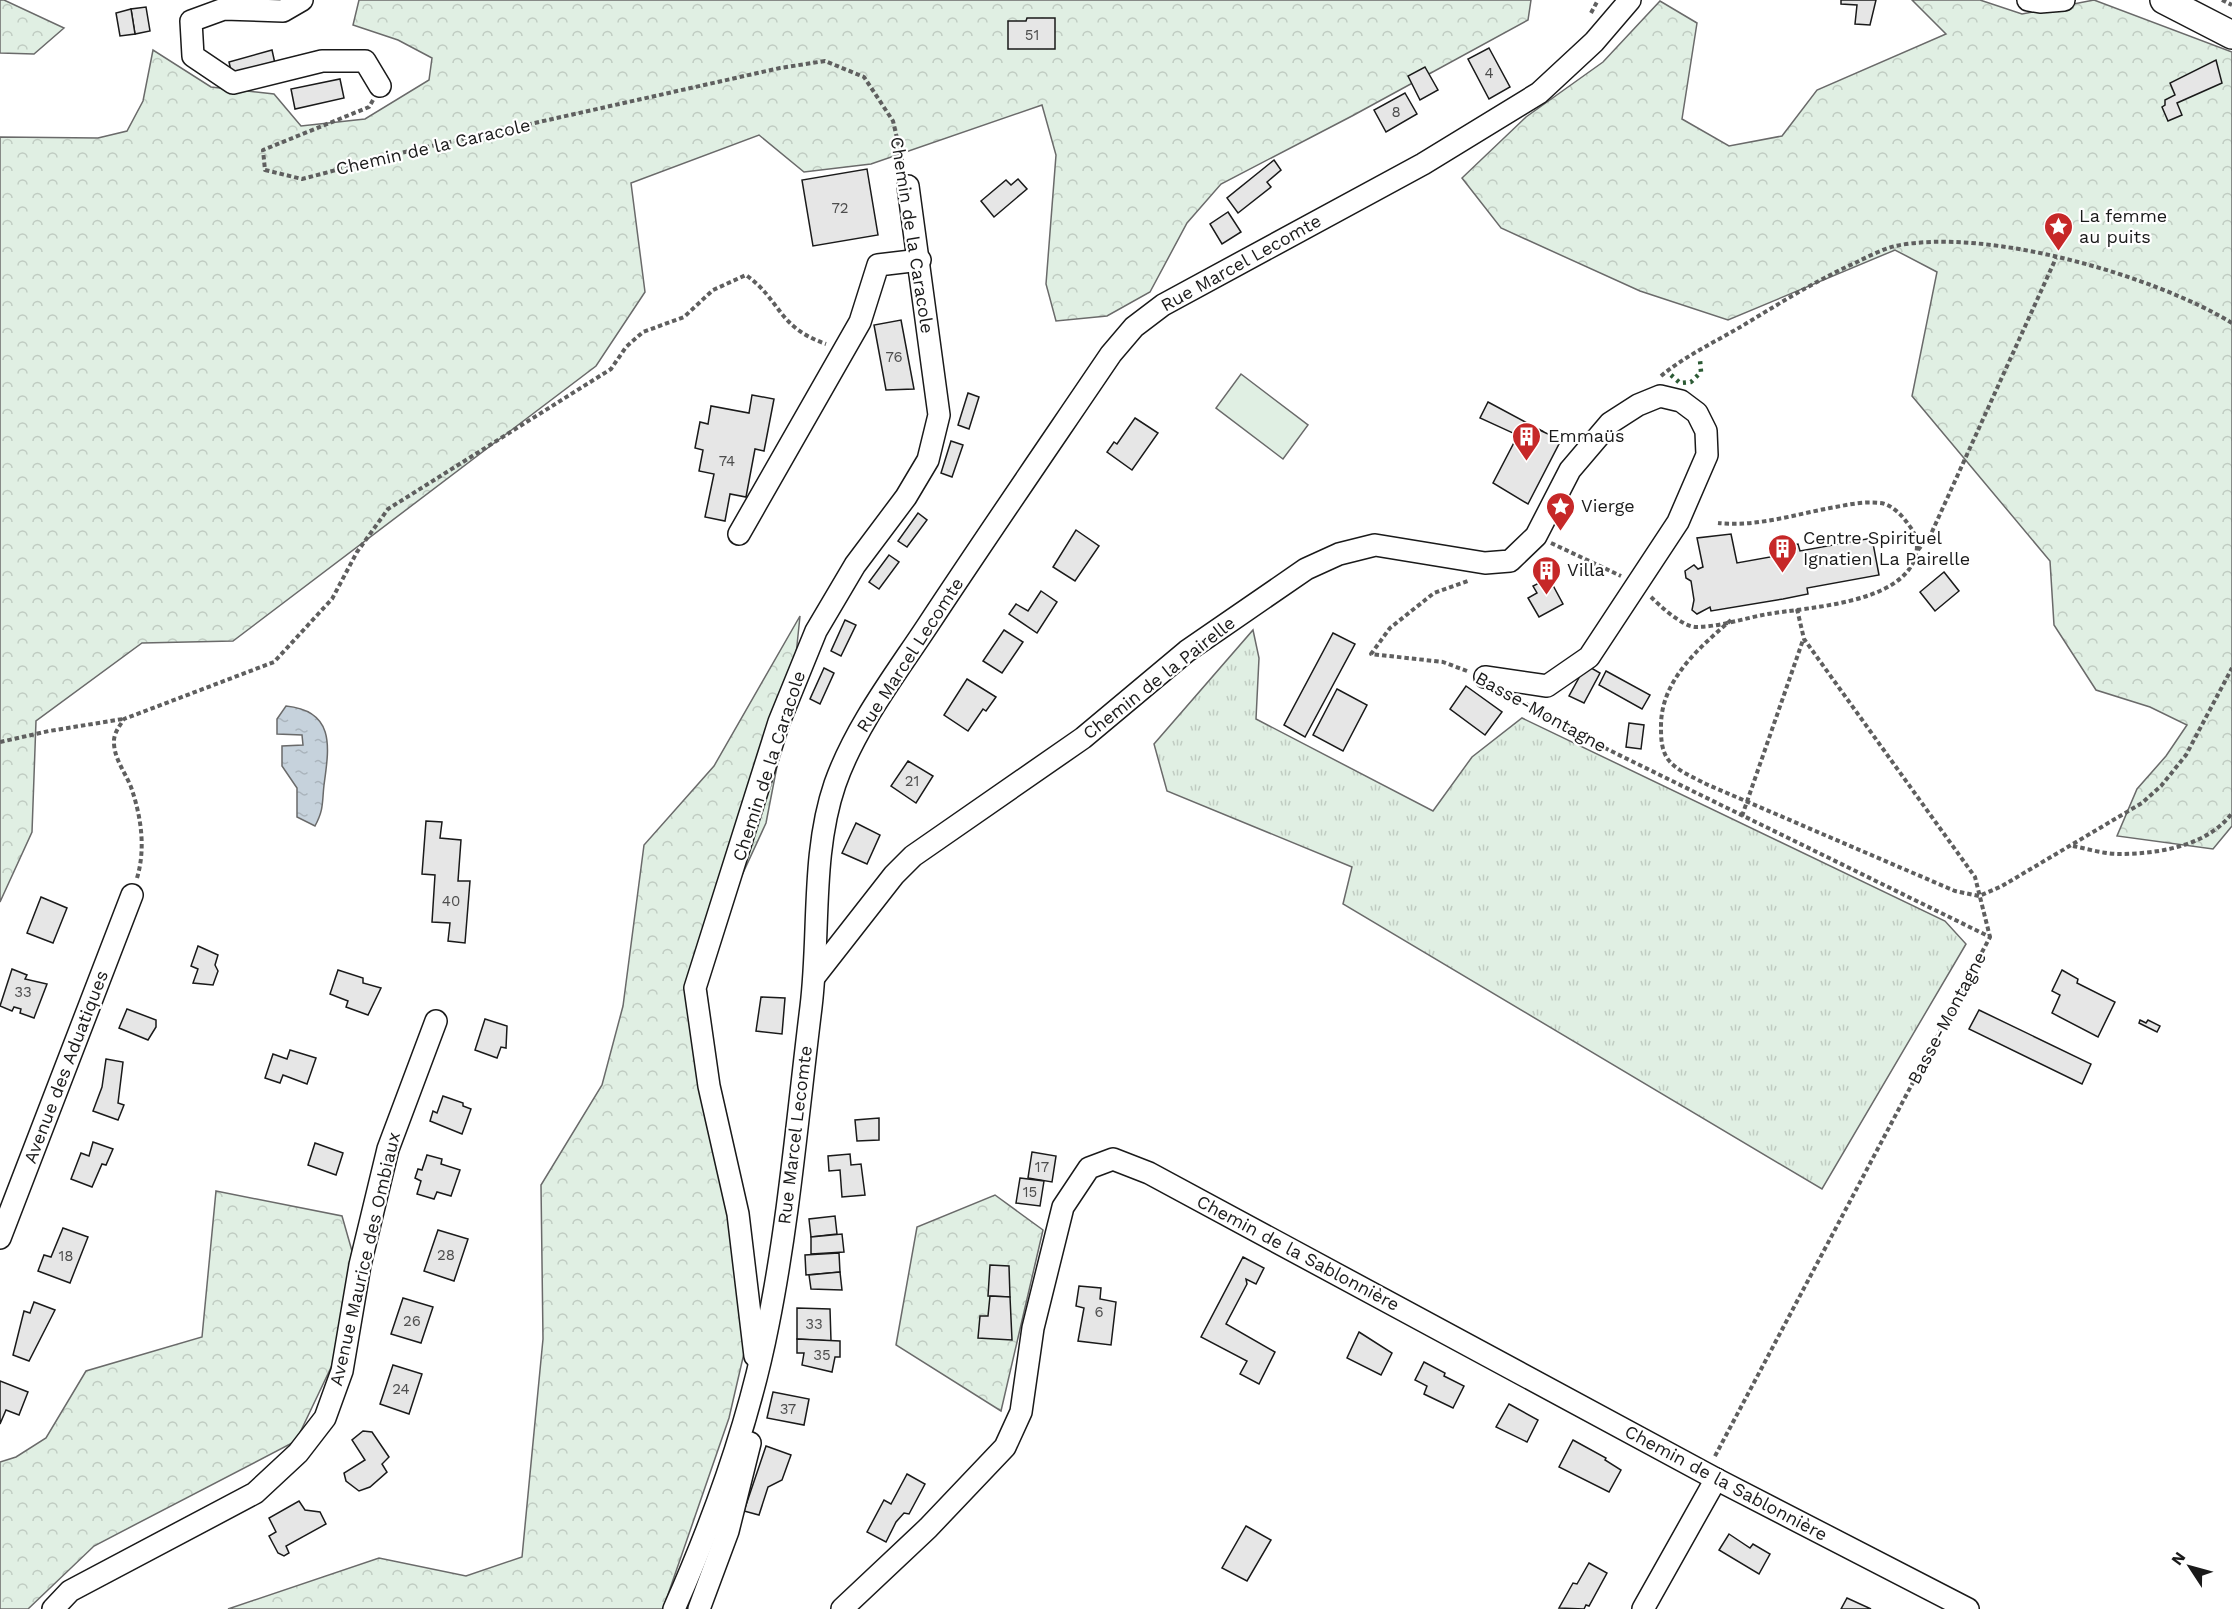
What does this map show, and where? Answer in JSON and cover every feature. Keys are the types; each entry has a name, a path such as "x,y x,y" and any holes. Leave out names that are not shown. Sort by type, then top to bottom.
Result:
{"main road":[{"path":"2164,0 2232,35"}],"street":[{"path":"302,0 283,11 224,9 192,21 193,56 233,83 322,61 365,61 380,87"},
{"name":"Rue Marcel Lecomte","path":"674,1609 727,1472 757,1372 768,1326 815,976 818,896 826,821 835,784 850,750 943,603 1111,354 1134,327 1163,305 1423,164 1539,93 1594,42 1630,0"},
{"path":"2028,0 2040,2 2064,0"},
{"name":"Chemin de la Caracole","path":"757,1372 738,1214 709,1086 695,988 779,722 816,631 855,565 906,497 928,460 939,415 920,260 908,186"},
{"path":"738,534 860,322 878,265 920,260"},
{"name":"Chemin de la Pairelle","path":"815,976 894,874 913,856 1083,738 1187,651 1306,569 1339,554 1375,545 1485,563 1510,561 1536,536 1570,470 1610,423 1638,405 1660,396 1681,401 1697,413 1706,431 1707,455 1678,522 1589,657 1547,686 1485,677"},
{"name":"Avenue des Aduatiques","path":"0,1238 132,895"},
{"name":"Avenue Maurice des Ombiaux","path":"53,1609 70,1591 255,1493 298,1453 325,1418 342,1371 360,1265 388,1149 436,1021"},
{"name":"Chemin de la Sablonnière","path":"842,1609 928,1528 1005,1447 1021,1412 1033,1328 1063,1207 1089,1168 1113,1159 1149,1173 1716,1479 1968,1609"},
{"path":"699,1609 728,1531 754,1423 757,1372"},
{"path":"1643,1609 1716,1479"}],"path":[{"path":"2222,0 2232,5"},
{"name":"Chemin de la Caracole","path":"380,87 369,107 263,150 265,170 302,179 417,149 780,68 825,61 864,77 893,121 908,186"},
{"path":"1638,405 1657,380 1695,353 1826,276 1894,246 1944,241 1983,242 2056,258 2145,283 2210,310 2232,323"},
{"path":"1536,536 1636,583 1667,612 1694,627 1860,599 1887,588 1903,578 1913,565 1918,550 1936,525 2056,258"},
{"path":"0,742 49,731 124,719 274,662 332,599 357,552 388,509 611,369 626,347 643,332 684,317 712,290 731,279 746,275 759,284 787,323 807,338 843,350"},
{"path":"1718,523 1742,525 1859,502 1883,503 1903,517 1912,528 1917,538 1918,550"},
{"name":"Basse-Montagne","path":"1470,580 1434,593 1390,628 1371,654 1443,662 1485,677"},
{"path":"1797,609 1804,639 1975,877 1990,937"},
{"path":"1731,620 1691,658 1674,681 1666,698 1661,722 1661,742 1668,759 1683,772 1749,802 1955,891 1979,896 2002,886 2142,804 2161,786 2186,755 2232,668"},
{"path":"1743,816 1804,639"},
{"name":"Basse-Montagne","path":"1521,700 1556,724 1990,937 1719,1446 1712,1462 1716,1479"},
{"path":"124,719 116,730 114,742 116,757 130,786 142,831 140,869 132,895"},
{"path":"2072,846 2117,854 2168,850 2202,838 2225,822 2232,813"}],"green space":[{"path":"0,0 64,28 34,54 0,53"},
{"path":"359,0 1531,0 1528,20 1221,184 1187,223 1150,292 1107,316 1056,321 1046,284 1056,155 1042,105 871,164 804,172 759,135 631,183 645,292 596,366 233,641 142,643 36,721 32,832 0,902 0,137 98,138 127,131 143,101 153,50 211,87 274,94 301,126 365,119 429,80 432,58 398,40 353,25"},
{"path":"1912,0 1980,0 2022,14 2094,0 2232,52 2232,826 2213,849 2117,836 2137,789 2166,756 2187,725 2150,707 2096,690 2054,625 2050,561 1912,396 1937,272 1895,250 1728,320 1640,291 1501,228 1462,178 1526,117 1603,62 1660,1 1697,23 1682,119 1729,146 1782,136 1817,90 1946,34"},
{"path":"1241,374 1308,425 1283,459 1216,408"},
{"path":"800,616 793,684 766,823 737,886 705,979 748,1336 729,1418 663,1609 228,1609 379,1558 466,1576 522,1557 543,1339 541,1185 602,1085 623,1006 644,845 714,766"},
{"path":"1253,630 1259,658 1256,719 1433,811 1472,757 1522,718 1945,921 1966,944 1822,1189 1343,904 1352,867 1167,791 1154,744"},
{"path":"216,1191 342,1216 352,1251 335,1359 296,1441 94,1546 28,1609 0,1609 0,1462 16,1457 46,1438 86,1371 202,1337"},
{"path":"995,1195 1043,1230 1001,1411 896,1345 917,1227"}],"water":[{"path":"286,706 302,709 314,715 326,734 327,758 323,801 315,826 297,817 297,788 282,766 282,746 303,745 302,735 277,734 277,719"}],"building":[{"path":"1841,0 1876,0 1870,25 1855,24 1857,5 1841,4"},
{"path":"146,7 150,31 135,34 131,9"},
{"path":"131,9 135,34 120,36 116,13"},
{"path":"1027,18 1055,18 1055,49 1008,49 1008,21 1026,21"},
{"path":"1489,48 1510,87 1489,99 1468,59"},
{"path":"272,50 276,68 233,79 229,62"},
{"path":"2216,60 2222,83 2177,103 2182,115 2168,121 2162,107 2165,105 2165,100 2175,95 2170,83"},
{"path":"1425,67 1438,90 1420,100 1408,76"},
{"path":"340,79 344,98 295,109 291,89"},
{"path":"1405,93 1417,114 1386,132 1374,110"},
{"path":"1274,160 1281,170 1267,182 1271,187 1238,213 1227,198"},
{"path":"867,169 878,235 813,246 802,180"},
{"path":"1018,179 1027,189 994,217 981,201 1006,180 1011,185"},
{"path":"1228,212 1241,232 1222,244 1210,224"},
{"path":"901,320 914,389 886,390 874,325"},
{"path":"968,393 979,397 969,429 958,425"},
{"path":"752,395 774,399 764,451 755,449 746,497 730,494 725,521 705,517 714,474 699,471 703,450 695,448 700,422 708,424 711,406 749,413"},
{"path":"1488,402 1544,432 1533,427 1526,439 1480,418"},
{"path":"1135,418 1158,433 1132,470 1107,452 1114,442 1117,444"},
{"name":"Emmaüs","path":"1533,427 1561,440 1528,504 1493,483 1518,435 1526,439"},
{"path":"951,441 963,445 952,477 941,473"},
{"path":"918,513 927,520 907,547 898,541"},
{"path":"1076,530 1099,546 1075,581 1053,567"},
{"name":"Centre Spirituel Ignatien La Pairelle","path":"1731,534 1737,563 1776,556 1774,548 1798,544 1800,551 1872,538 1879,575 1807,588 1808,594 1783,599 1711,611 1710,607 1697,614 1692,610 1694,600 1691,581 1686,578 1685,571 1694,565 1698,569 1703,567 1697,538"},
{"path":"889,555 899,562 879,589 869,582"},
{"path":"1944,572 1959,591 1935,611 1920,592"},
{"name":"Villa","path":"1549,578 1563,604 1539,617 1528,598 1537,593 1533,586"},
{"path":"1041,591 1057,602 1037,633 1009,614 1016,604 1028,611"},
{"path":"845,620 856,625 841,656 831,651"},
{"path":"1004,630 1023,642 1002,673 983,661"},
{"path":"1333,633 1355,644 1305,737 1284,725"},
{"path":"1586,665 1600,673 1584,703 1569,696"},
{"path":"824,668 834,673 820,704 810,699"},
{"path":"1606,671 1650,695 1642,709 1599,685"},
{"path":"967,679 996,697 986,711 983,709 968,731 944,715"},
{"path":"1466,686 1502,712 1485,735 1450,709"},
{"path":"1337,689 1367,705 1343,751 1313,735"},
{"path":"1629,723 1644,725 1641,749 1626,747"},
{"path":"908,761 933,776 916,803 891,786"},
{"path":"426,821 442,822 440,838 461,840 458,881 470,881 465,943 448,941 450,923 432,922 435,875 422,874"},
{"path":"856,823 880,835 867,864 842,853"},
{"path":"41,897 67,908 53,943 27,933"},
{"path":"198,946 218,955 215,965 218,971 213,985 193,983 198,969 191,966"},
{"path":"12,969 27,975 25,979 47,984 34,1018 20,1013 21,1009 14,1007 12,1011 0,1006"},
{"path":"338,970 363,978 363,983 381,988 368,1015 346,1007 348,1001 330,994"},
{"path":"2062,970 2078,979 2077,983 2115,1002 2098,1037 2052,1013 2060,995 2052,991"},
{"path":"761,997 785,998 782,1034 756,1031"},
{"path":"127,1009 156,1020 156,1027 148,1040 119,1028"},
{"path":"1979,1010 2091,1064 2082,1084 1969,1029"},
{"path":"485,1019 507,1026 506,1048 501,1047 497,1058 475,1050"},
{"path":"2140,1020 2146,1023 2148,1020 2160,1026 2157,1032 2139,1023"},
{"path":"290,1050 316,1058 307,1084 283,1075 280,1083 265,1078 273,1054 287,1059"},
{"path":"106,1059 123,1062 118,1103 124,1105 118,1120 93,1111 102,1087"},
{"path":"443,1096 463,1103 463,1106 471,1109 462,1134 430,1121 433,1111 437,1113"},
{"path":"879,1118 879,1140 857,1141 855,1120"},
{"path":"93,1142 113,1149 106,1165 102,1164 92,1187 71,1179 81,1153 89,1156"},
{"path":"315,1143 343,1153 336,1175 308,1165"},
{"path":"1032,1152 1056,1156 1052,1182 1028,1178"},
{"path":"850,1154 851,1165 861,1164 865,1195 842,1197 840,1170 829,1171 828,1156"},
{"path":"427,1155 442,1159 441,1164 460,1170 451,1196 437,1192 434,1199 417,1194 421,1181 415,1178 418,1169 422,1170"},
{"path":"1020,1178 1044,1181 1040,1206 1016,1203"},
{"path":"835,1216 837,1234 811,1237 809,1219"},
{"path":"63,1228 88,1237 70,1283 38,1271 44,1255 51,1257"},
{"path":"438,1230 468,1239 454,1281 424,1271"},
{"path":"842,1234 844,1252 811,1254 811,1237"},
{"path":"839,1253 840,1272 806,1275 805,1255"},
{"path":"1243,1257 1264,1268 1256,1284 1246,1279 1247,1284 1226,1324 1275,1352 1259,1384 1240,1374 1247,1361 1201,1337"},
{"path":"990,1265 1009,1266 1010,1297 988,1296"},
{"path":"840,1272 842,1290 811,1289 809,1275"},
{"path":"1079,1286 1101,1288 1100,1299 1116,1302 1111,1345 1078,1341 1084,1308 1076,1306"},
{"path":"990,1296 1010,1297 1012,1340 978,1338 980,1316 988,1316"},
{"path":"403,1298 433,1307 421,1343 391,1334"},
{"path":"34,1302 55,1310 29,1361 13,1355 24,1311 30,1313"},
{"path":"797,1308 830,1309 831,1341 797,1339"},
{"path":"1359,1332 1392,1353 1381,1375 1347,1358"},
{"path":"797,1339 840,1341 840,1357 835,1357 832,1372 802,1365 804,1353 797,1353"},
{"path":"1424,1362 1464,1386 1453,1408 1424,1394 1427,1386 1415,1380"},
{"path":"393,1365 422,1374 409,1414 380,1404"},
{"path":"0,1381 28,1392 19,1415 6,1410 0,1424"},
{"path":"773,1392 809,1399 804,1425 767,1418"},
{"path":"1509,1404 1538,1420 1527,1442 1496,1427"},
{"path":"363,1431 372,1432 389,1457 382,1464 387,1472 370,1487 359,1491 346,1481 344,1473 365,1460 352,1440"},
{"path":"1573,1440 1606,1458 1605,1460 1621,1470 1609,1492 1559,1467"},
{"path":"766,1446 791,1455 782,1480 768,1487 759,1515 744,1511"},
{"path":"907,1474 925,1484 909,1514 904,1513 896,1522 886,1542 867,1532 884,1500 891,1504"},
{"path":"299,1501 305,1510 320,1512 326,1524 286,1546 289,1553 284,1556 278,1553 269,1536 276,1532 269,1518"},
{"path":"1246,1526 1271,1540 1247,1581 1222,1568"},
{"path":"1729,1534 1750,1548 1753,1544 1770,1554 1759,1574 1719,1550"},
{"path":"1589,1563 1607,1573 1589,1606 1586,1605 1584,1609 1559,1608 1573,1583 1577,1584"},
{"path":"1847,1598 1871,1609 1841,1609"}],"hedge":[{"path":"1671,375 1680,383 1691,382 1701,372 1700,360"}],"place":[{"name":"La femme au puits","path":"2058,252"},
{"name":"Emmaüs","path":"1527,462"},
{"name":"Vierge","path":"1560,532"},
{"name":"Centre Spirituel Ignatien La Pairelle","path":"1782,574"},
{"name":"Villa","path":"1546,596"}]}
